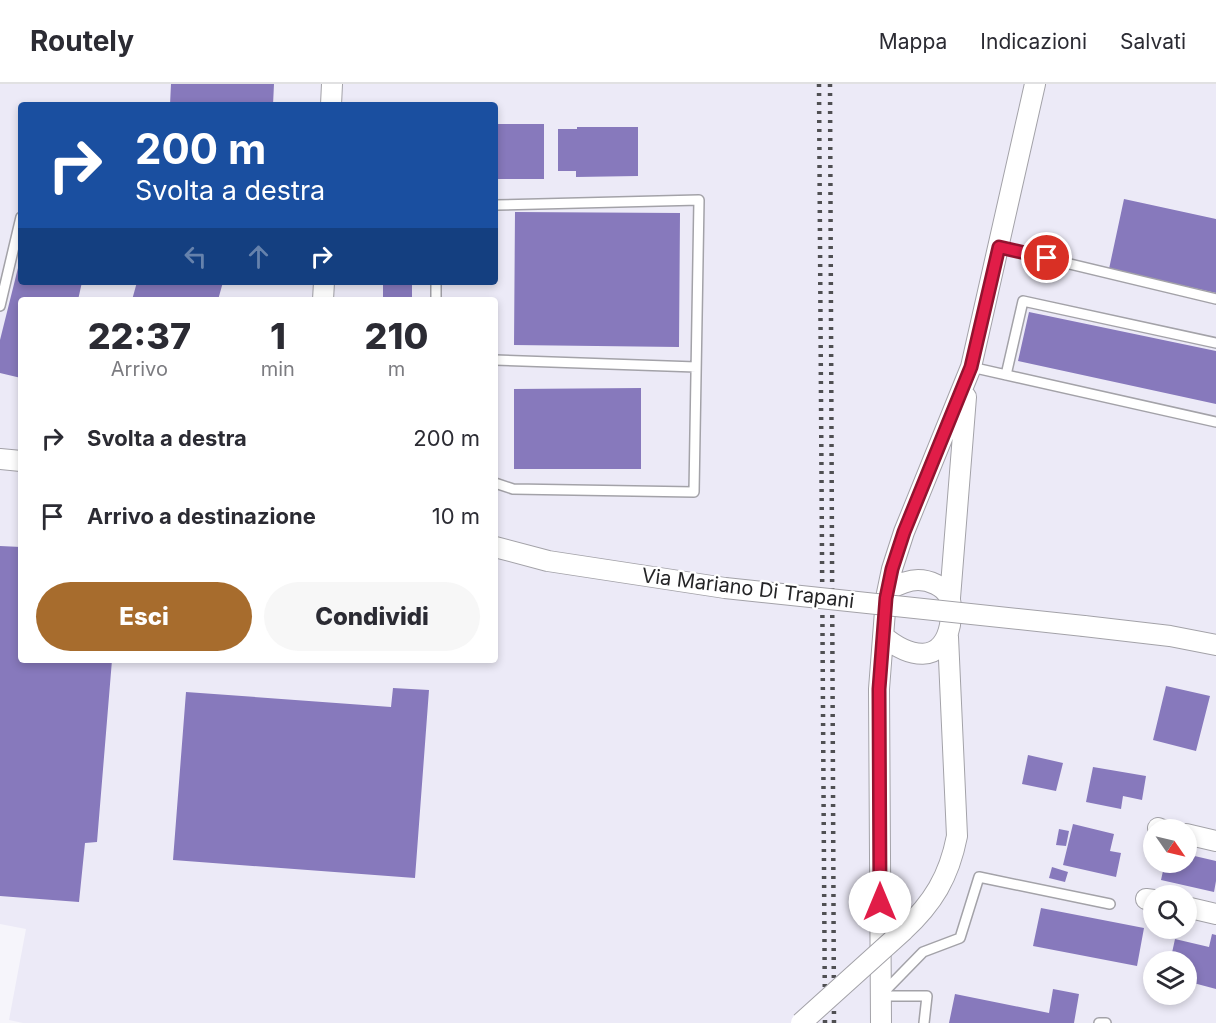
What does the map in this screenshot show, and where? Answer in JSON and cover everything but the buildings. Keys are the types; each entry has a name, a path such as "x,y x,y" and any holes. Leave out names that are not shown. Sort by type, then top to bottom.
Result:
{"street":[{"path":"331,102 332,84"},
{"path":"801,1023 920,915 944,880 952,859 957,836 948,637 963,422 971,367 1035,84"},
{"path":"881,1023 880,678 888,590 904,532 971,367"},
{"path":"0,459 18,461"},
{"name":"Via Mariano Di Trapani","path":"498,548 548,561 725,588 1084,626 1170,636 1216,645"},
{"path":"888,590 905,582 930,581 950,597"},
{"path":"883,636 904,651 944,658 948,665"},
{"path":"880,678 898,663 942,645 948,637"},
{"path":"1197,837 1216,841"},
{"path":"1197,910 1216,914"}],"lane":[{"path":"498,205 699,200 694,492 513,489 498,484"},
{"path":"0,306 18,230"},
{"path":"999,247 1216,299"},
{"path":"1006,375 1023,301 1216,344"},
{"path":"498,360 696,367"},
{"path":"971,367 1216,422"},
{"path":"881,996 923,952 960,938 979,877 1110,904"},
{"path":"881,996 927,996 924,1023"},
{"path":"1100,1023 1106,1023"}],"shaded area":[{"path":"0,84 1216,84 1216,1023 23,1023 9,1020 26,929 0,924"}],"railway":[{"path":"819,84 825,1023"},
{"path":"830,84 834,1023"}],"route":[{"path":"880,902 879,689 886,598 892,569 904,532 971,367 999,247 1047,258"}]}
